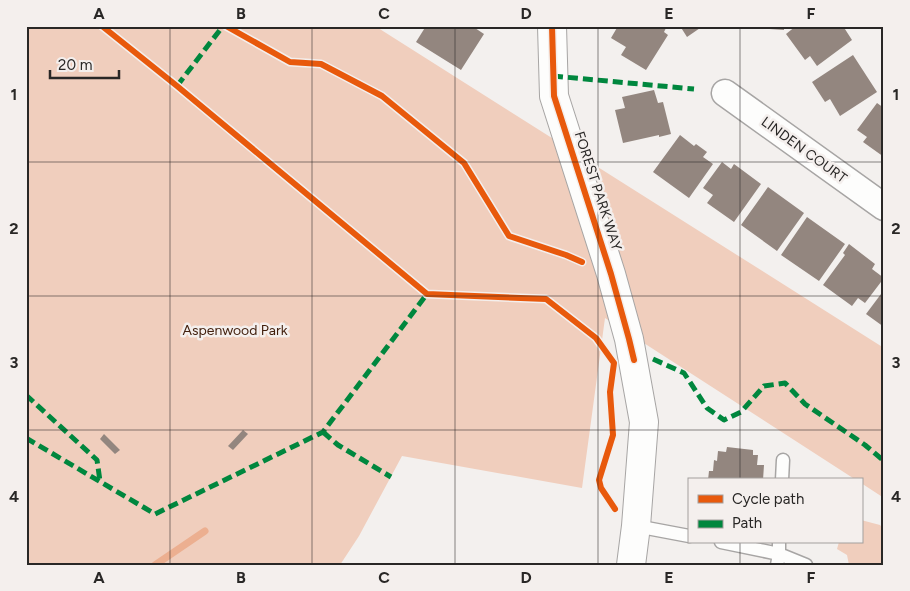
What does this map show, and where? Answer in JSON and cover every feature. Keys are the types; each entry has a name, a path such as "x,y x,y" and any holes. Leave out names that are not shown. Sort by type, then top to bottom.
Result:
{"street":[{"name":"FOREST PARK WAY","path":"552,26 554,96 611,274 634,360 644,422 631,565"},
{"name":"LINDEN COURT","path":"725,93 884,207"}],"lane":[{"path":"782,478 783,460"},
{"path":"636,526 688,536"},
{"path":"730,544 778,554 806,565"}],"green space":[{"name":"Aspenwood Park","path":"26,26 375,26 884,348 884,498 862,484 862,478 853,478 605,318 582,488 402,456 359,536 340,565 26,565"},
{"path":"862,520 880,525 884,530 884,565 849,565 847,555 837,549 838,544 862,544"}],"building":[{"path":"426,26 472,26 484,34 461,70 416,42"},
{"path":"618,26 663,26 666,28 664,32 668,35 646,70 621,55 626,47 611,38"},
{"path":"680,26 703,26 687,37"},
{"path":"755,26 784,26 784,30 755,28"},
{"path":"796,26 843,26 852,40 817,66 810,56 805,60 786,34"},
{"path":"853,55 877,92 840,116 830,99 825,102 812,82"},
{"path":"654,90 658,103 663,102 671,134 623,143 615,110 625,108 622,97"},
{"path":"877,103 884,108 884,157 863,142 867,137 857,130"},
{"path":"680,135 694,146 696,144 707,152 703,157 713,164 689,198 653,172"},
{"path":"722,162 731,169 734,164 761,184 734,222 707,203 713,195 703,188"},
{"path":"768,187 804,213 777,251 741,225"},
{"path":"807,217 845,244 819,281 781,255"},
{"path":"849,244 875,264 872,269 884,278 865,303 858,298 852,306 823,285 845,255 843,253"},
{"path":"884,290 884,327 866,314"},
{"path":"243,430 248,434 233,450 228,446"},
{"path":"104,434 120,450 115,454 100,439"},
{"path":"727,447 753,450 753,455 758,455 757,465 764,465 763,478 708,478 709,471 713,471 714,460 717,461 718,451 726,452"}],"waterway":[{"path":"155,565 205,531"}],"marked path":[{"path":"177,86 223,26"},
{"path":"553,76 694,89"},
{"path":"26,438 155,514 323,432 427,294"},
{"path":"653,359 684,373 707,408 724,420 741,412 764,386 785,383 805,404 865,445 884,461"},
{"path":"26,395 97,460 100,481"},
{"path":"323,432 338,445 391,477"}],"cycle path":[{"path":"102,26 427,294 546,299 596,338 614,363 610,392 613,435 599,480 601,488 615,509"},
{"path":"226,26 290,62 321,64 382,96 464,163 509,236 582,262"},
{"path":"552,26 554,96 611,274 634,360"}]}
